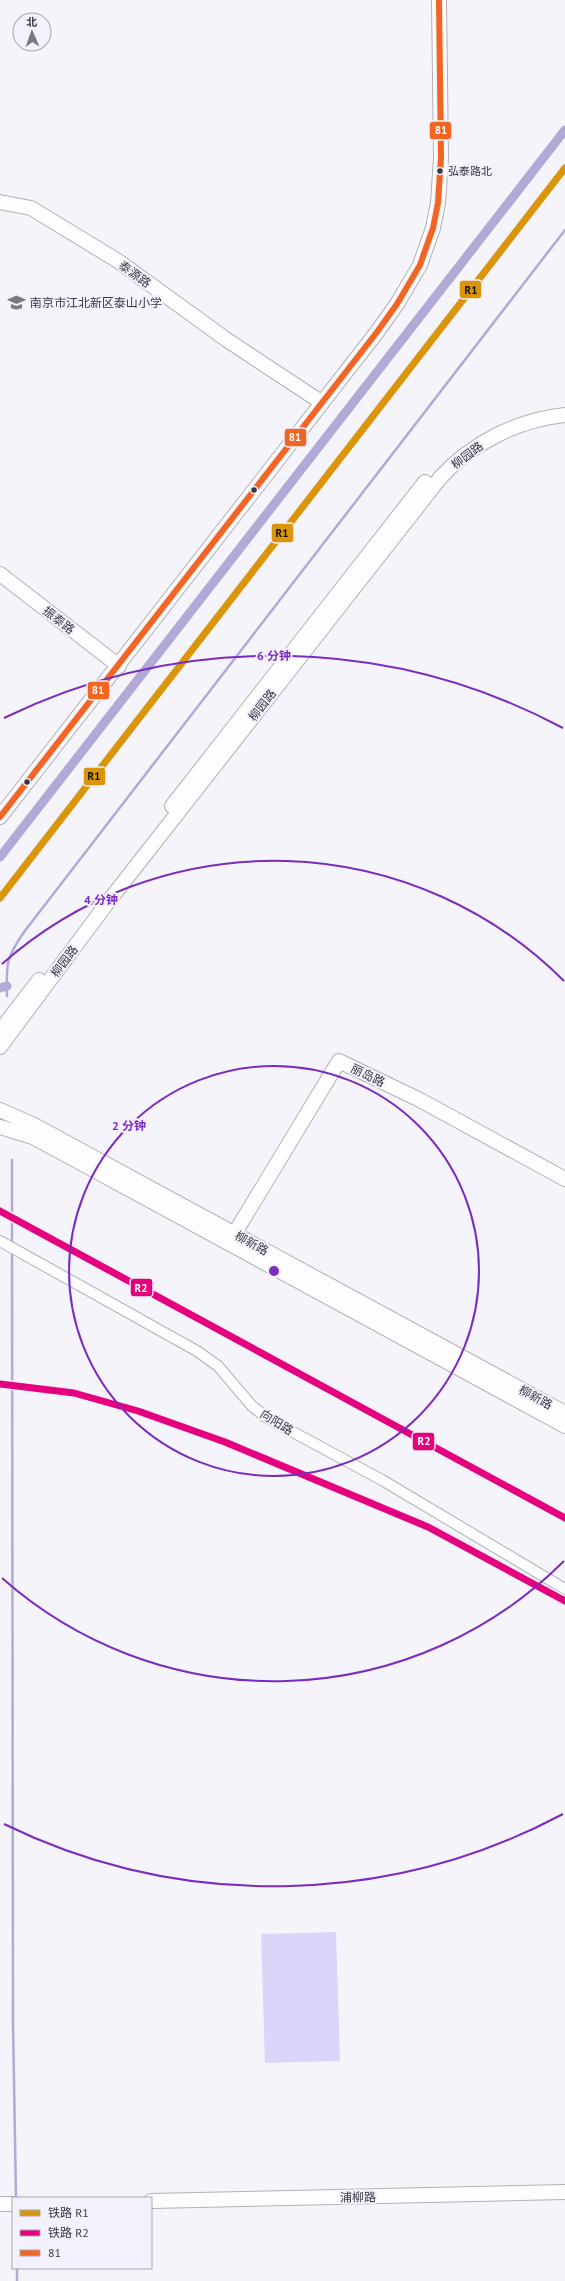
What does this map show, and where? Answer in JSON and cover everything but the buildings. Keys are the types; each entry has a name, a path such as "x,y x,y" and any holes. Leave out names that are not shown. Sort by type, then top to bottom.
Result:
{"street":[{"path":"0,817 119,666 321,402 377,332 405,292 420,265 433,228 441,176 439,0"},
{"name":"泰源路","path":"0,202 31,208 118,261 227,340 321,402"},
{"name":"柳园路","path":"0,1030 185,788 424,482 454,453 480,435 517,419 540,412 565,408"},
{"name":"柳园路","path":"0,1047 108,902 452,464 480,443 542,419 565,415"},
{"name":"振泰路","path":"0,574 119,666"},
{"name":"丽岛路","path":"232,1239 339,1061 420,1100 565,1179"},
{"name":"柳新路","path":"0,1110 34,1125 232,1239 565,1426"},
{"name":"柳新路","path":"0,1127 33,1137 565,1413"},
{"name":"向阳路","path":"0,1241 197,1351 218,1366 252,1406 267,1418 382,1480 565,1589"},
{"name":"浦柳路","path":"152,2201 565,2192"}],"shaded area":[{"path":"336,1932 340,2061 265,2063 261,1934"}],"waterway":[{"path":"0,857 565,130"},
{"path":"7,996 8,962 10,955 24,932 565,230"},
{"path":"0,988 7,986"},
{"path":"12,1160 12,1244"},
{"path":"12,1251 13,2023 16,2197"},
{"path":"17,2269 17,2281"}],"railway":[{"path":"0,898 565,168"},
{"path":"0,1211 565,1518"},
{"path":"0,1384 74,1393 138,1411 225,1442 428,1527 565,1601"}],"rail line":[{"name":"R1","path":"0,898 565,168"},
{"name":"R2","path":"0,1211 565,1518"},
{"name":"R2","path":"0,1384 74,1393 138,1411 225,1442 428,1527 565,1601"}],"transit line":[{"name":"81","path":"0,817 377,332 397,304 420,265 433,228 438,203 441,158 439,0"}],"place":[{"name":"弘泰路北","path":"440,171"},
{"name":"南京市江北新区泰山小学","path":"17,302"}]}
